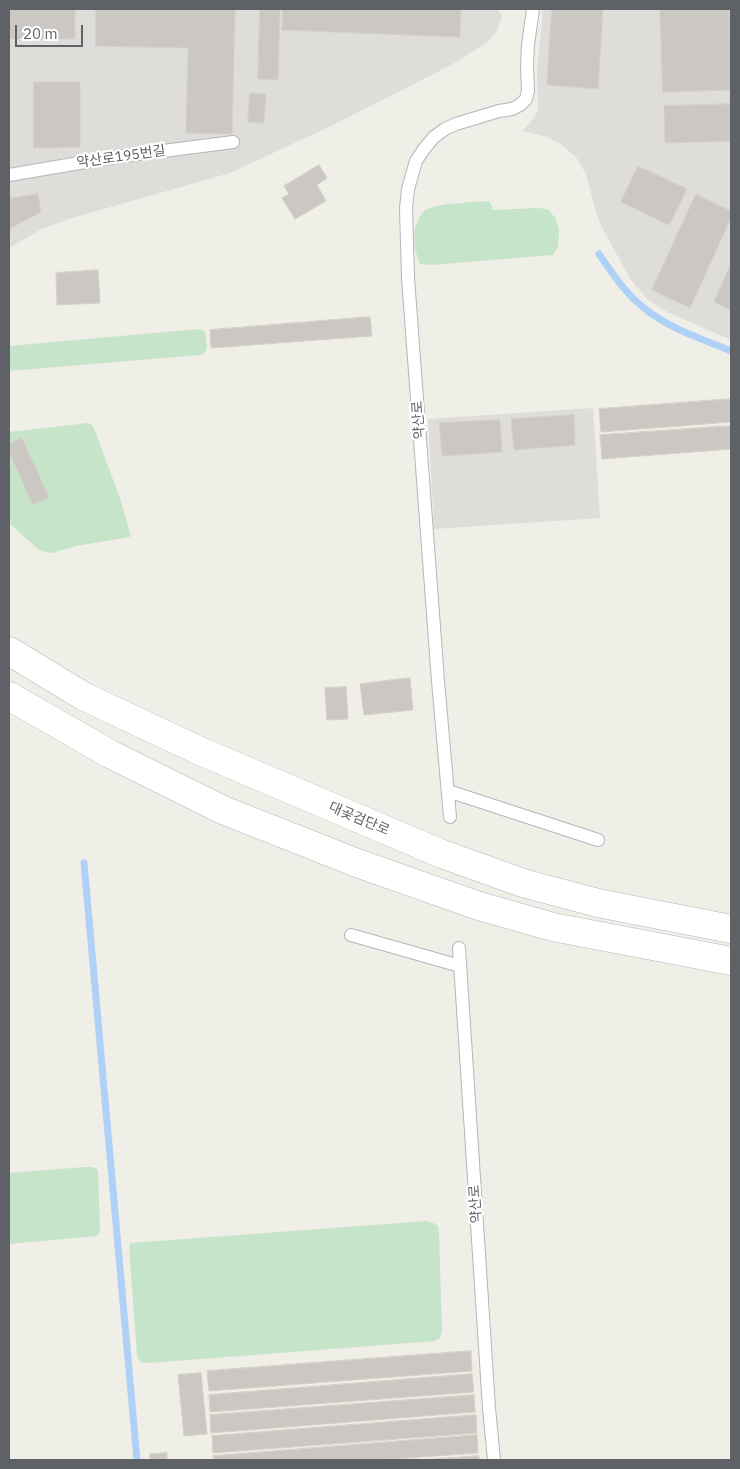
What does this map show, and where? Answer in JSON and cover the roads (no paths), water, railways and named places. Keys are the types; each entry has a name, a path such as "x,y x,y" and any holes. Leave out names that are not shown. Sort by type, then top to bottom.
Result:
{"main road":[{"name":"대곶검단로","path":"9,651 84,696 200,751 442,854 523,883 598,903 731,929"},
{"path":"9,696 110,754 223,810 357,863 479,906 553,927 731,961"}],"lane":[{"name":"약산로","path":"450,817 408,278 406,208 408,189 416,161 434,137 444,129 456,124 512,109 526,99 528,92 528,45 533,9"},
{"name":"약산로195번길","path":"9,175 109,158 233,142"},
{"path":"448,791 598,840"},
{"path":"351,935 460,966"},
{"name":"약산로","path":"459,948 488,1398 494,1460"}],"waterway":[{"path":"599,254 625,289 653,315 686,332 731,351"},
{"path":"84,863 137,1460"}]}
